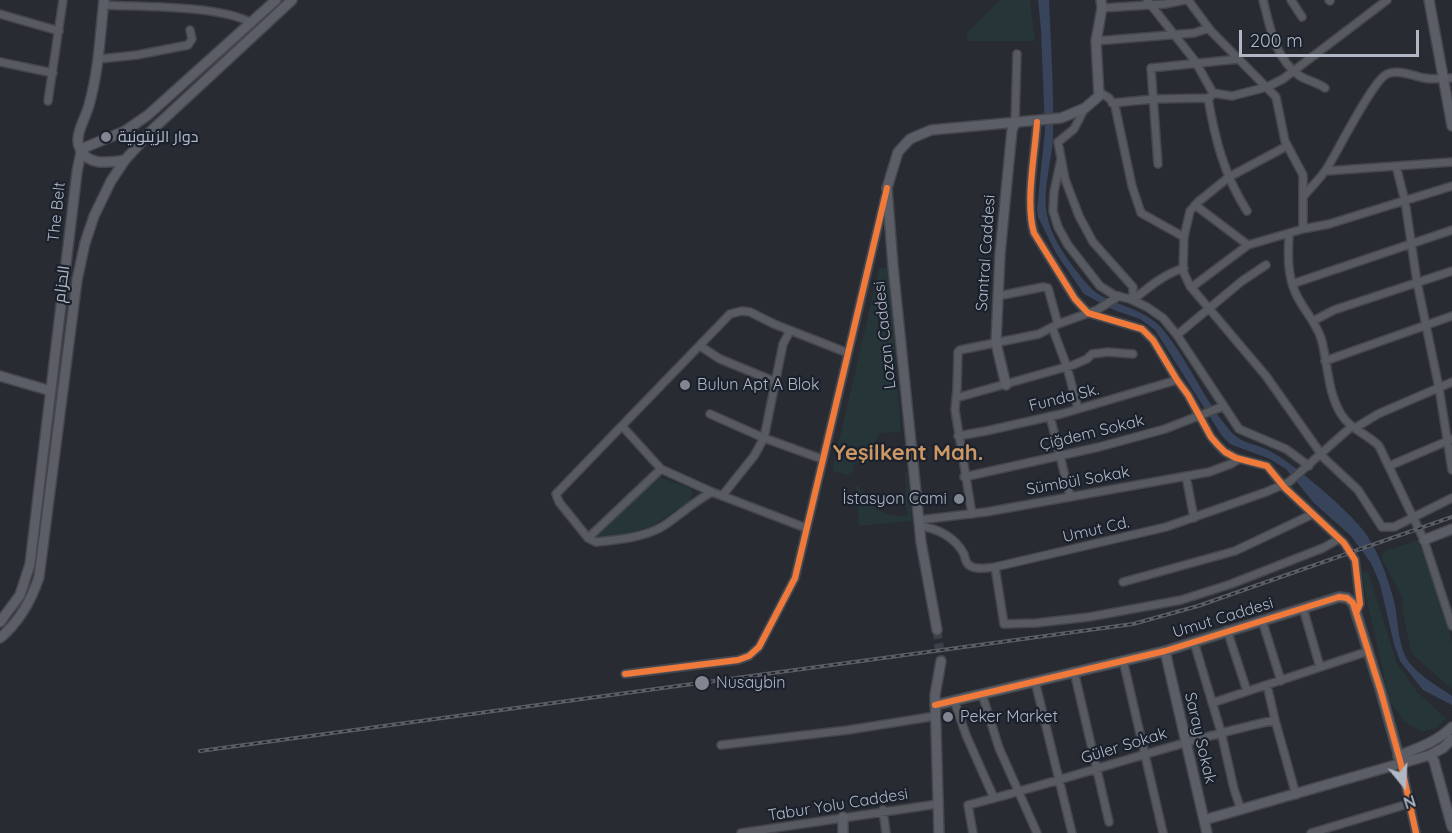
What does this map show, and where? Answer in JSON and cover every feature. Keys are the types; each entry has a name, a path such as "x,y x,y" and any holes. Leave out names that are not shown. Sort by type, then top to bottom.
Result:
{"main road":[{"path":"125,160 99,162 88,158 81,152 86,147 125,131 155,110 276,0"},
{"name":"الحزام","path":"0,638 22,614 35,591 39,577 81,261 94,216 111,181 133,150 196,88 292,0"},
{"path":"1429,0 1448,78 1452,126"},
{"name":"The Belt","path":"0,622 15,605 28,575 81,152 78,137 92,98 99,59 104,2"},
{"path":"1085,108 1098,96 1099,92 1096,41 1102,4"},
{"name":"Lozan Caddesi","path":"937,630 919,523 887,188 898,152 910,139 931,130 1061,118 1085,108"},
{"name":"Santral Caddesi","path":"1006,385 996,343 1003,210 1012,130 1015,123"},
{"path":"125,131 133,150"},
{"path":"0,376 51,391"},
{"path":"1424,540 1452,529"},
{"name":"Umut Caddesi","path":"935,705 1165,651 1339,597 1347,598 1353,603 1356,613"},
{"path":"1356,613 1400,760"},
{"name":"Saray Sokak","path":"1165,651 1207,833"},
{"path":"939,833 935,695 941,661"},
{"path":"1400,760 1432,742 1452,727"},
{"path":"1204,820 1296,795 1400,760 1430,755 1452,739"},
{"path":"1430,755 1434,761 1452,827"},
{"path":"843,817 843,833"}],"street":[{"path":"48,101 63,0"},
{"path":"1102,4 1186,0 1209,28 1276,97 1287,146 1303,175 1303,229"},
{"path":"1263,0 1269,30 1280,53 1300,76 1317,82 1325,88"},
{"path":"1291,0 1302,17"},
{"path":"1112,103 1211,95 1232,96 1267,87 1295,71 1387,0"},
{"path":"104,2 187,8 243,18 252,23"},
{"path":"1149,3 1197,64 1211,95 1214,138 1235,192 1247,211"},
{"path":"0,14 59,31"},
{"path":"1096,41 1194,33 1209,28"},
{"path":"99,59 137,55 188,45 192,39 190,30"},
{"path":"1015,123 1017,54"},
{"path":"1158,164 1151,68 1239,59"},
{"path":"0,62 53,73"},
{"path":"1303,196 1326,171 1371,92 1383,78 1395,73 1426,79 1448,78"},
{"path":"1099,92 1115,106 1132,186 1141,213 1184,237"},
{"path":"1085,108 1074,129 1058,142 1065,179 1079,216 1093,242 1133,287 1133,300"},
{"path":"1039,121 1030,221 1034,233 1075,299 1088,313 1142,329 1153,340 1202,415 1211,437 1218,445 1225,452 1239,459 1267,466 1339,539 1355,560 1360,604 1356,613"},
{"path":"1287,146 1229,177 1190,211 1184,237 1183,271 1192,288 1266,376 1322,454 1358,490 1382,527 1394,527 1452,498"},
{"path":"1061,159 1054,192 1053,211 1058,227 1068,245 1100,286 1114,295 1133,300 1164,318 1221,407 1239,429 1286,450 1306,468"},
{"path":"1326,171 1452,162"},
{"path":"1396,166 1405,201 1417,282 1449,441 1452,470"},
{"path":"1192,288 1248,245 1329,224 1452,186"},
{"path":"625,674 738,660 749,656 759,647 795,578 887,188"},
{"path":"1195,205 1248,245"},
{"path":"1292,284 1452,230"},
{"path":"1289,234 1288,258 1292,284 1321,338 1340,413 1353,427 1379,446 1424,540 1452,626"},
{"path":"1177,335 1242,281 1266,265"},
{"path":"1133,300 1154,283 1184,268"},
{"path":"1313,321 1334,310 1452,271"},
{"path":"998,296 1048,288 1055,326 1078,409"},
{"path":"972,514 964,477 955,410 958,352 1039,334 1097,310 1119,296"},
{"path":"712,492 663,526 651,531 596,542 588,538 559,502 556,494 730,314 750,312 790,331 848,353"},
{"path":"1325,361 1452,316"},
{"path":"722,496 754,456 764,438 783,344 790,331"},
{"path":"700,346 714,356 776,382"},
{"path":"956,398 1067,367 1087,359 1092,354 1108,352 1133,354"},
{"name":"Funda Sk.","path":"958,436 1078,409 1177,380"},
{"name":"Umut Cd.","path":"919,523 945,534 963,552 967,563 973,567 984,568 1166,528 1286,483 1353,427 1452,382"},
{"name":"Çiğdem Sokak","path":"964,477 1165,429 1221,407"},
{"path":"710,414 764,438 822,459"},
{"path":"1050,416 1070,496"},
{"path":"623,427 661,469 712,492 806,528"},
{"path":"1389,466 1449,441"},
{"name":"Sümbül Sokak","path":"919,523 1209,472 1239,459"},
{"path":"588,538 661,469"},
{"path":"1186,476 1194,518"},
{"path":"1122,582 1235,551 1313,514"},
{"path":"995,567 1004,624 1036,623 1181,600 1261,572 1323,548 1339,539"},
{"path":"1303,608 1320,667"},
{"path":"1262,620 1281,681"},
{"path":"1227,630 1247,692"},
{"path":"1194,642 1241,810"},
{"path":"1212,703 1369,651"},
{"path":"1123,660 1163,833"},
{"path":"1074,671 1109,822"},
{"path":"1035,681 1072,833"},
{"path":"1267,685 1296,795"},
{"path":"982,694 999,748 1037,833"},
{"path":"954,700 966,735 994,798"},
{"path":"721,745 848,730 936,716"},
{"name":"Güler Sokak","path":"973,833 968,805 1018,793 1221,732 1275,720"},
{"path":"1400,760 1416,833"},
{"name":"Tabur Yolu Caddesi","path":"741,833 883,810 938,804"},
{"path":"1311,833 1408,804"},
{"path":"883,810 886,833"}],"shaded area":[{"path":"1000,0 1030,0 1035,41 968,41 966,34"},
{"path":"886,267 889,269 901,432 880,433 876,439 876,462 854,463 851,476 832,471 879,269"},
{"path":"905,472 907,472 912,521 859,526 855,486 858,486 867,500 878,510 891,515 908,515 904,497 906,493"},
{"path":"660,477 692,490 689,501 651,527 600,539 597,537 654,480"},
{"path":"1418,540 1441,603 1452,642 1452,689 1412,654 1403,614 1403,599 1381,557 1385,551"},
{"path":"1368,571 1397,664 1418,693 1446,718 1437,728 1421,732 1405,722 1390,702 1366,597 1362,572"}],"water":[{"path":"1038,0 1049,0 1053,86 1053,137 1046,188 1046,209 1050,228 1064,254 1095,292 1146,316 1165,332 1214,410 1233,434 1270,451 1293,466 1335,501 1359,525 1375,549 1386,575 1394,601 1401,644 1407,659 1421,674 1452,696 1452,705 1423,690 1400,661 1380,584 1371,563 1351,536 1314,503 1286,469 1270,459 1230,444 1222,436 1155,330 1140,319 1114,310 1084,294 1056,253 1038,217 1037,209 1045,130"}],"tunnel":[{"path":"937,630 941,661"}],"railway":[{"path":"200,751 1133,624 1198,606 1452,517"}],"cycle path":[{"path":"1037,122 1030,193 1031,221 1034,233 1075,299 1088,313 1142,329 1153,340 1218,445 1236,458 1267,466 1285,488 1344,543 1355,560 1360,604 1356,613"},
{"path":"625,674 738,660 749,656 759,647 795,578 887,188"},
{"path":"935,705 1165,651 1339,597 1347,598 1353,603 1381,692 1401,764 1416,833"}],"place":[{"name":"دوار الزيتونية","path":"106,137"},
{"name":"Bulun Apt A Blok","path":"685,385"},
{"name":"İstasyon Cami","path":"959,499"},
{"name":"Nusaybin","path":"702,683"},
{"name":"Peker Market","path":"948,717"}],"district":[{"name":"Yeşilkent Mah.","path":"908,453"}]}
